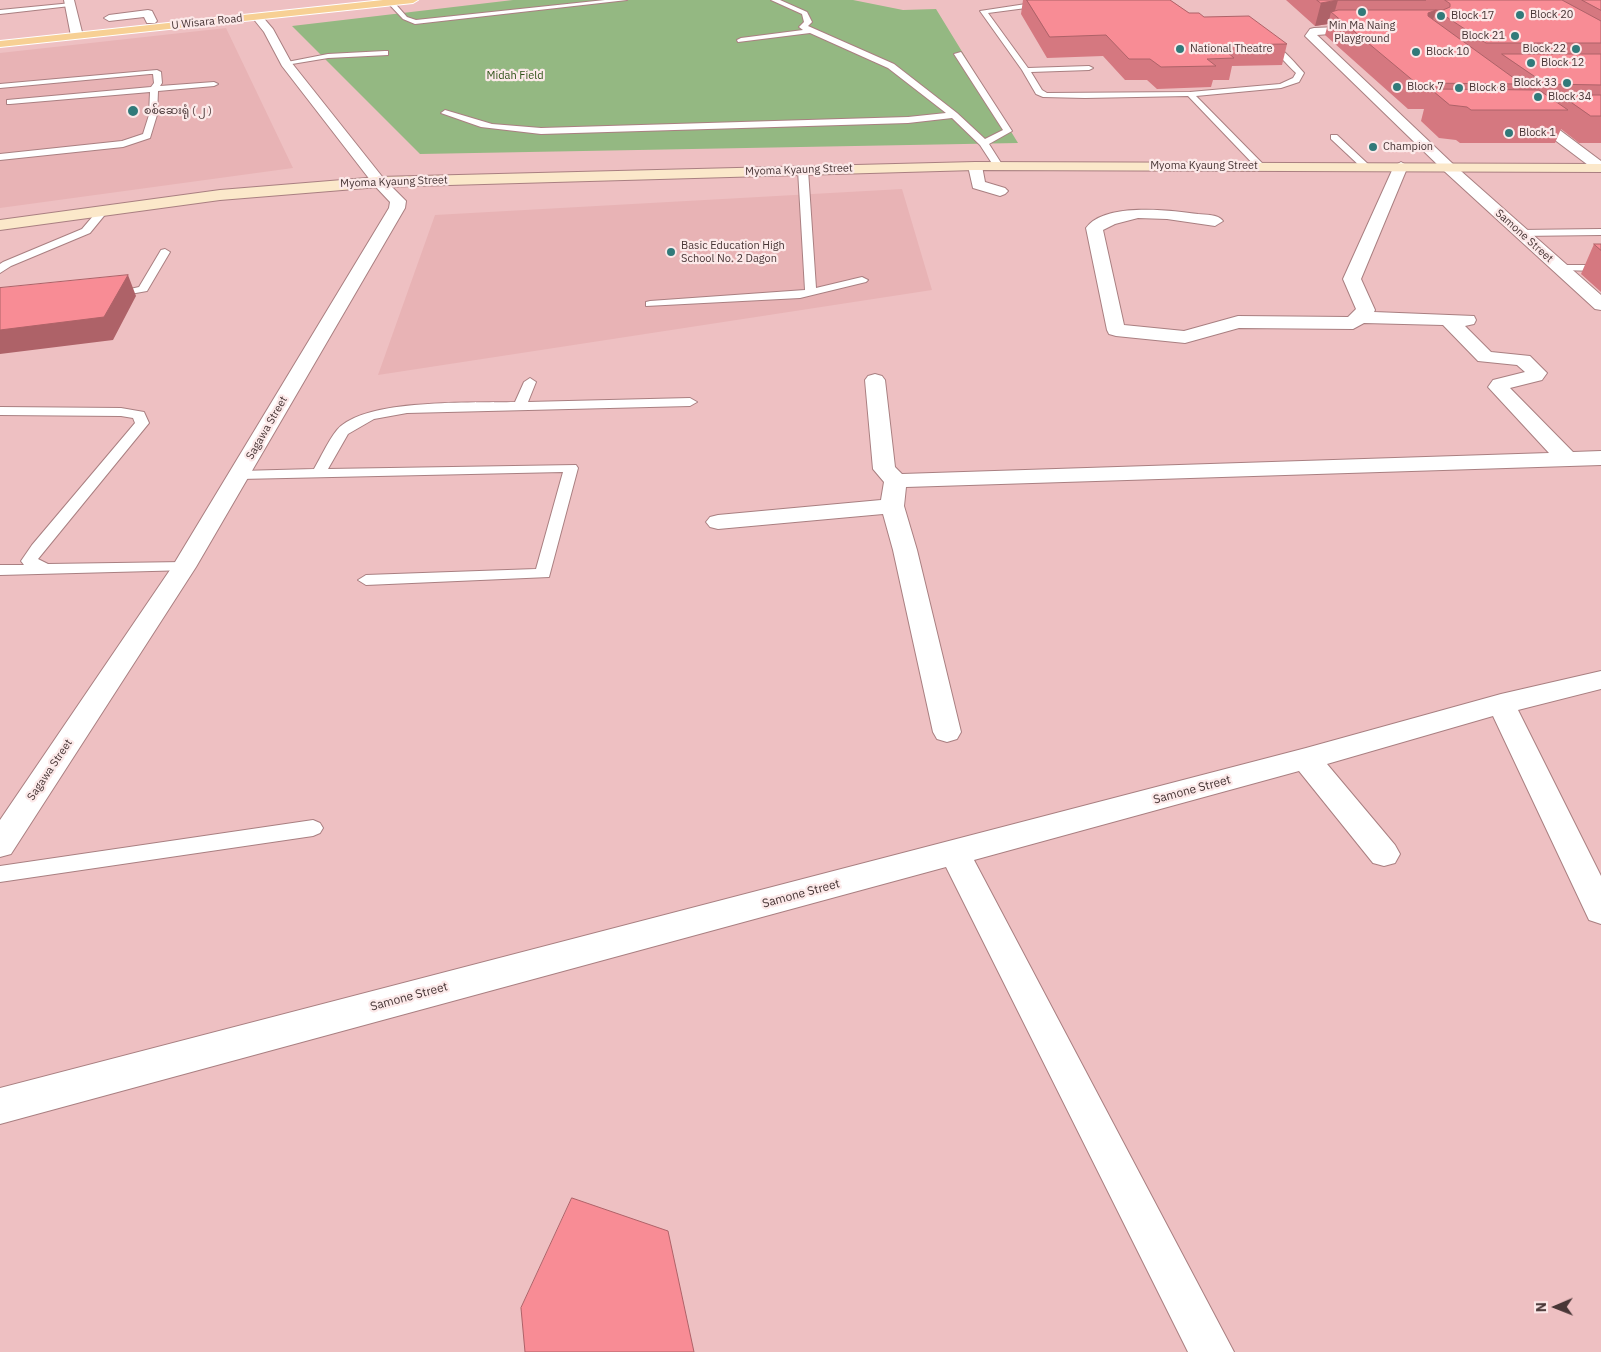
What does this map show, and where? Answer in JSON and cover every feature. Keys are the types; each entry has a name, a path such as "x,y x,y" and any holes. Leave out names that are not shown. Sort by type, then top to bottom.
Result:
{"main road":[{"name":"U Wisara Road","path":"0,44 151,21 352,0"},
{"name":"U Wisara Road","path":"0,37 217,21 250,11 413,0"},
{"path":"217,21 242,24 272,36"},
{"name":"Myoma Kyaung Street","path":"0,225 220,195 379,182 974,166 1601,168"}],"street":[{"path":"70,2 77,32"},
{"name":"Sagawa Street","path":"0,845 184,567 397,208 398,200 379,182 286,63 272,36 250,11"},
{"path":"109,18 148,14 151,21"},
{"name":"Samone Street","path":"1378,28 1332,28 1314,31 1311,36 1448,167 1601,305"},
{"path":"1515,110 1532,116 1601,168"},
{"path":"1394,115 1414,115"},
{"path":"1532,116 1552,116"},
{"path":"1578,150 1601,150"},
{"path":"974,166 978,185 1000,191"},
{"path":"1215,221 1169,214 1132,212 1109,219 1094,228 1116,330 1185,337 1238,322 1353,323 1366,310 1352,278 1364,256 1379,214 1401,166"},
{"path":"1359,318 1471,320"},
{"path":"1448,319 1485,357 1524,360 1532,367 1537,373 1535,376 1500,384 1498,387 1567,459"},
{"path":"875,380 884,469 894,493 905,550 947,732"},
{"path":"718,522 894,493 1601,458"},
{"name":"Samone Street","path":"0,1106 1306,759 1501,704 1601,680"},
{"path":"1501,704 1601,910"},
{"path":"1306,759 1384,854"},
{"path":"955,853 1212,1352"}],"lane":[{"path":"0,5 48,0"},
{"path":"388,1 405,18 415,22 624,0"},
{"path":"774,0 805,13 808,22 804,27 811,31 891,66 954,115 984,143 998,166"},
{"path":"0,12 70,2"},
{"path":"1155,3 1181,24 1189,27 1233,26 1253,30 1300,73 1296,80 1281,86 1190,94 1083,93 1056,96 1039,92 1026,70 982,11 1026,6 1041,8 1155,3"},
{"path":"741,40 811,31"},
{"path":"286,63 328,56 386,53"},
{"path":"958,54 1008,131 984,143"},
{"path":"1026,70 1069,72 1089,68"},
{"path":"0,86 150,72 157,72 158,83 154,89 153,115 147,136 141,139 123,144 0,157"},
{"path":"10,102 214,84"},
{"path":"1190,94 1260,166"},
{"path":"445,113 470,124 504,130 541,131 908,120 954,115"},
{"path":"1334,137 1365,166"},
{"path":"803,170 811,294"},
{"path":"0,270 7,264 86,231 103,210"},
{"path":"1520,232 1601,232"},
{"path":"104,296 122,295 143,289 165,252"},
{"path":"1560,268 1601,268"},
{"path":"650,304 811,294 862,280"},
{"path":"520,406 530,382"},
{"path":"319,473 343,431 370,416 407,409 690,402"},
{"path":"0,411 121,412 139,414 142,422 37,548 30,561 45,569"},
{"path":"240,475 571,468 542,574 366,580"},
{"path":"0,570 184,567"},
{"path":"0,874 313,828"}],"shaded area":[{"name":"စစ်ဆေးရုံ ( ၂ )","path":"226,28 293,168 0,208 0,53"},
{"name":"Basic Education High School No. 2 Dagon","path":"902,189 932,290 378,375 435,215"}],"green space":[{"name":"Midah Field","path":"513,0 853,0 903,10 936,9 1018,143 420,154 292,26"}],"building":[{"path":"1027,0 1170,0 1189,13 1199,13 1204,17 1249,16 1287,44 1219,45 1234,58 1207,59 1216,66 1161,67 1150,59 1129,59 1106,35 1050,37"},
{"path":"1317,0 1338,0 1321,3"},
{"path":"1445,0 1562,0 1601,21 1601,43 1486,43 1436,10 1450,7 1450,4"},
{"path":"1582,0 1601,0 1601,10"},
{"path":"1338,10 1436,10 1428,13 1428,16 1522,84 1416,83 1331,12"},
{"path":"1502,54 1601,54 1601,85 1546,84"},
{"path":"1431,89 1539,90 1568,110 1471,110 1467,107 1450,105"},
{"path":"1561,95 1601,95 1601,116 1591,116"},
{"path":"1594,244 1601,244 1601,250"},
{"path":"128,275 104,317 0,330 0,288"},
{"path":"572,1198 668,1231 694,1352 525,1352 521,1308"}],"place":[{"name":"Min Ma Naing Playground","path":"1362,12"},
{"name":"Block 20","path":"1520,15"},
{"name":"Block 17","path":"1441,16"},
{"name":"Block 21","path":"1515,36"},
{"name":"National Theatre","path":"1180,49"},
{"name":"Block 22","path":"1576,49"},
{"name":"Block 10","path":"1416,52"},
{"name":"Block 12","path":"1531,63"},
{"name":"Block 33","path":"1567,83"},
{"name":"Block 7","path":"1397,87"},
{"name":"Block 8","path":"1459,88"},
{"name":"Block 34","path":"1538,97"},
{"name":"စစ်ဆေးရုံ ( ၂ )","path":"133,111"},
{"name":"Block 1","path":"1509,133"},
{"name":"Champion","path":"1373,147"},
{"name":"Basic Education High School No. 2 Dagon","path":"671,252"}]}
